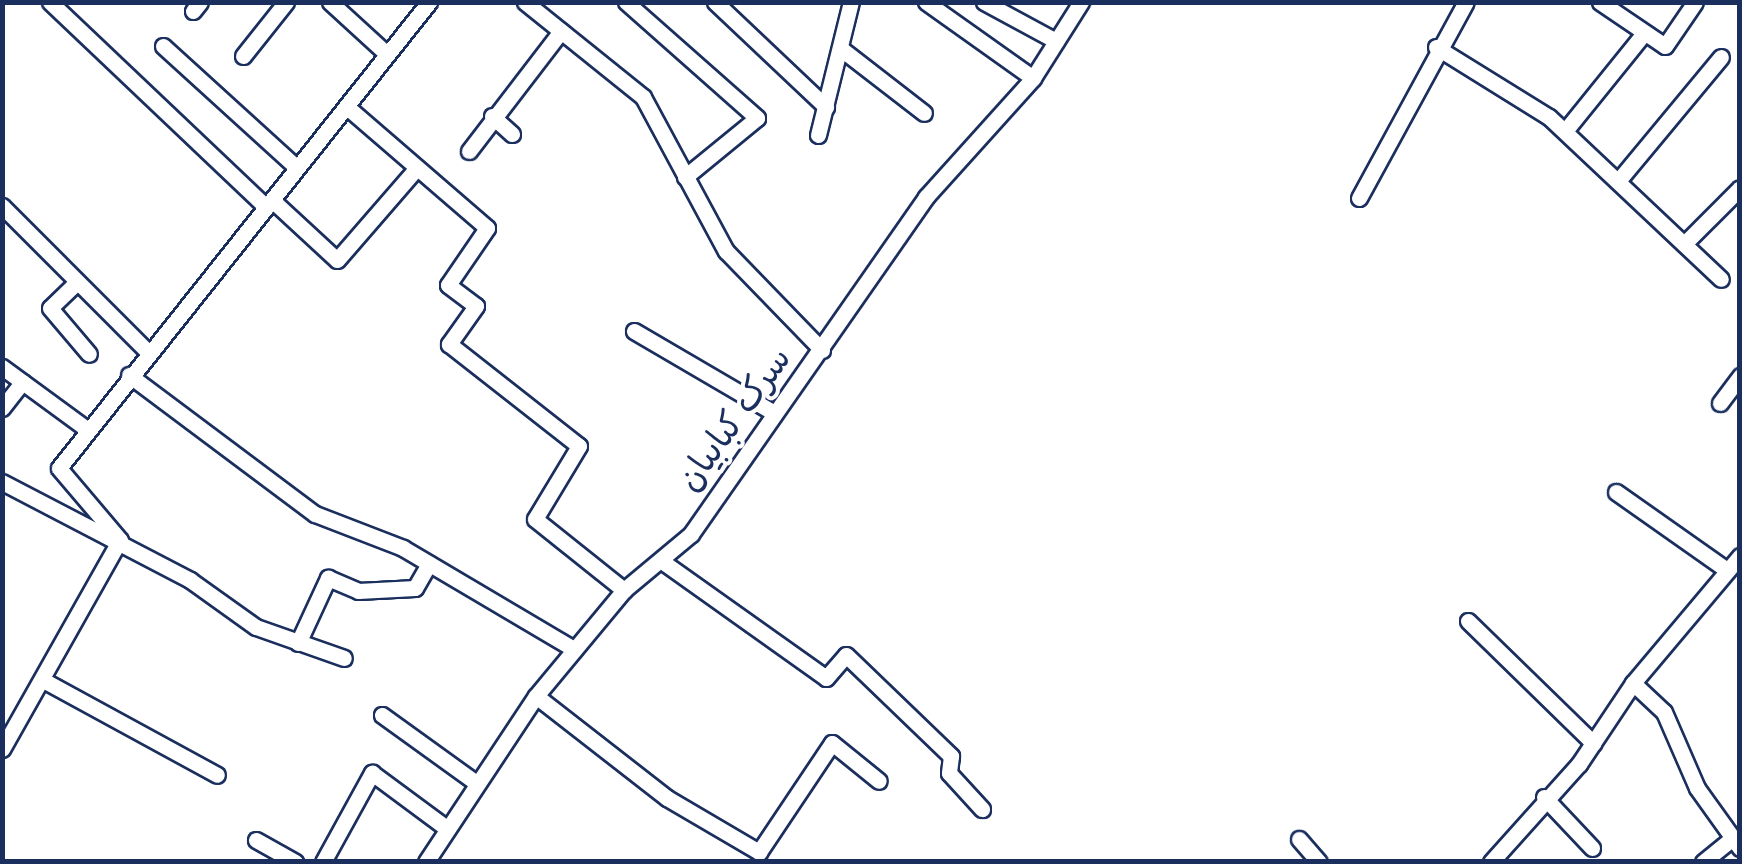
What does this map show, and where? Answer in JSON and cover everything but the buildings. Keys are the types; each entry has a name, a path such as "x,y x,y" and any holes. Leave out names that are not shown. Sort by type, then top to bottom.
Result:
{"street":[{"path":"50,2 269,203 337,260 415,170"},
{"path":"243,56 286,2"},
{"path":"330,2 387,54"},
{"path":"120,540 59,468 147,351 429,2"},
{"path":"525,2 644,97 726,251 822,350"},
{"path":"626,2 757,118 685,177"},
{"path":"714,2 826,107"},
{"path":"818,135 851,2"},
{"path":"926,2 1033,78"},
{"path":"984,2 1056,41"},
{"name":"سرک کبابیان","path":"426,862 445,827 536,696 624,590 691,534 769,410 822,350 926,196 1033,78 1081,2"},
{"path":"1359,198 1436,47 1466,2"},
{"path":"1600,2 1665,46 1689,6"},
{"path":"469,151 492,116 561,31"},
{"path":"1565,131 1644,34"},
{"path":"163,46 298,168"},
{"path":"1436,47 1565,131 1721,279"},
{"path":"840,48 924,112"},
{"path":"1618,181 1722,57"},
{"path":"347,107 415,170 487,228 448,285 476,306 449,344 578,446 534,519 624,590"},
{"path":"492,116 512,134"},
{"path":"1684,244 1740,188"},
{"path":"2,206 147,351"},
{"path":"77,282 50,308 89,354"},
{"path":"634,331 769,410"},
{"path":"2,367 88,430"},
{"path":"129,375 315,514 429,564 574,649"},
{"path":"1720,403 1740,376"},
{"path":"2,408 22,382"},
{"path":"2,482 120,540 298,643 344,658"},
{"path":"1616,492 1727,570"},
{"path":"2,749 120,540"},
{"path":"1490,862 1593,744 1633,683 1740,556"},
{"path":"662,562 826,678 846,655 951,756 949,772 982,809"},
{"path":"298,643 328,578 358,591 414,588 429,564"},
{"path":"1468,621 1593,744"},
{"path":"43,680 217,775"},
{"path":"1633,683 1664,712 1735,844 1704,862"},
{"path":"536,696 667,798 756,857 832,743 879,781"},
{"path":"382,715 475,782"},
{"path":"323,862 372,773 445,827"},
{"path":"1544,797 1592,848"},
{"path":"1299,838 1319,862"},
{"path":"256,840 296,862"}]}
